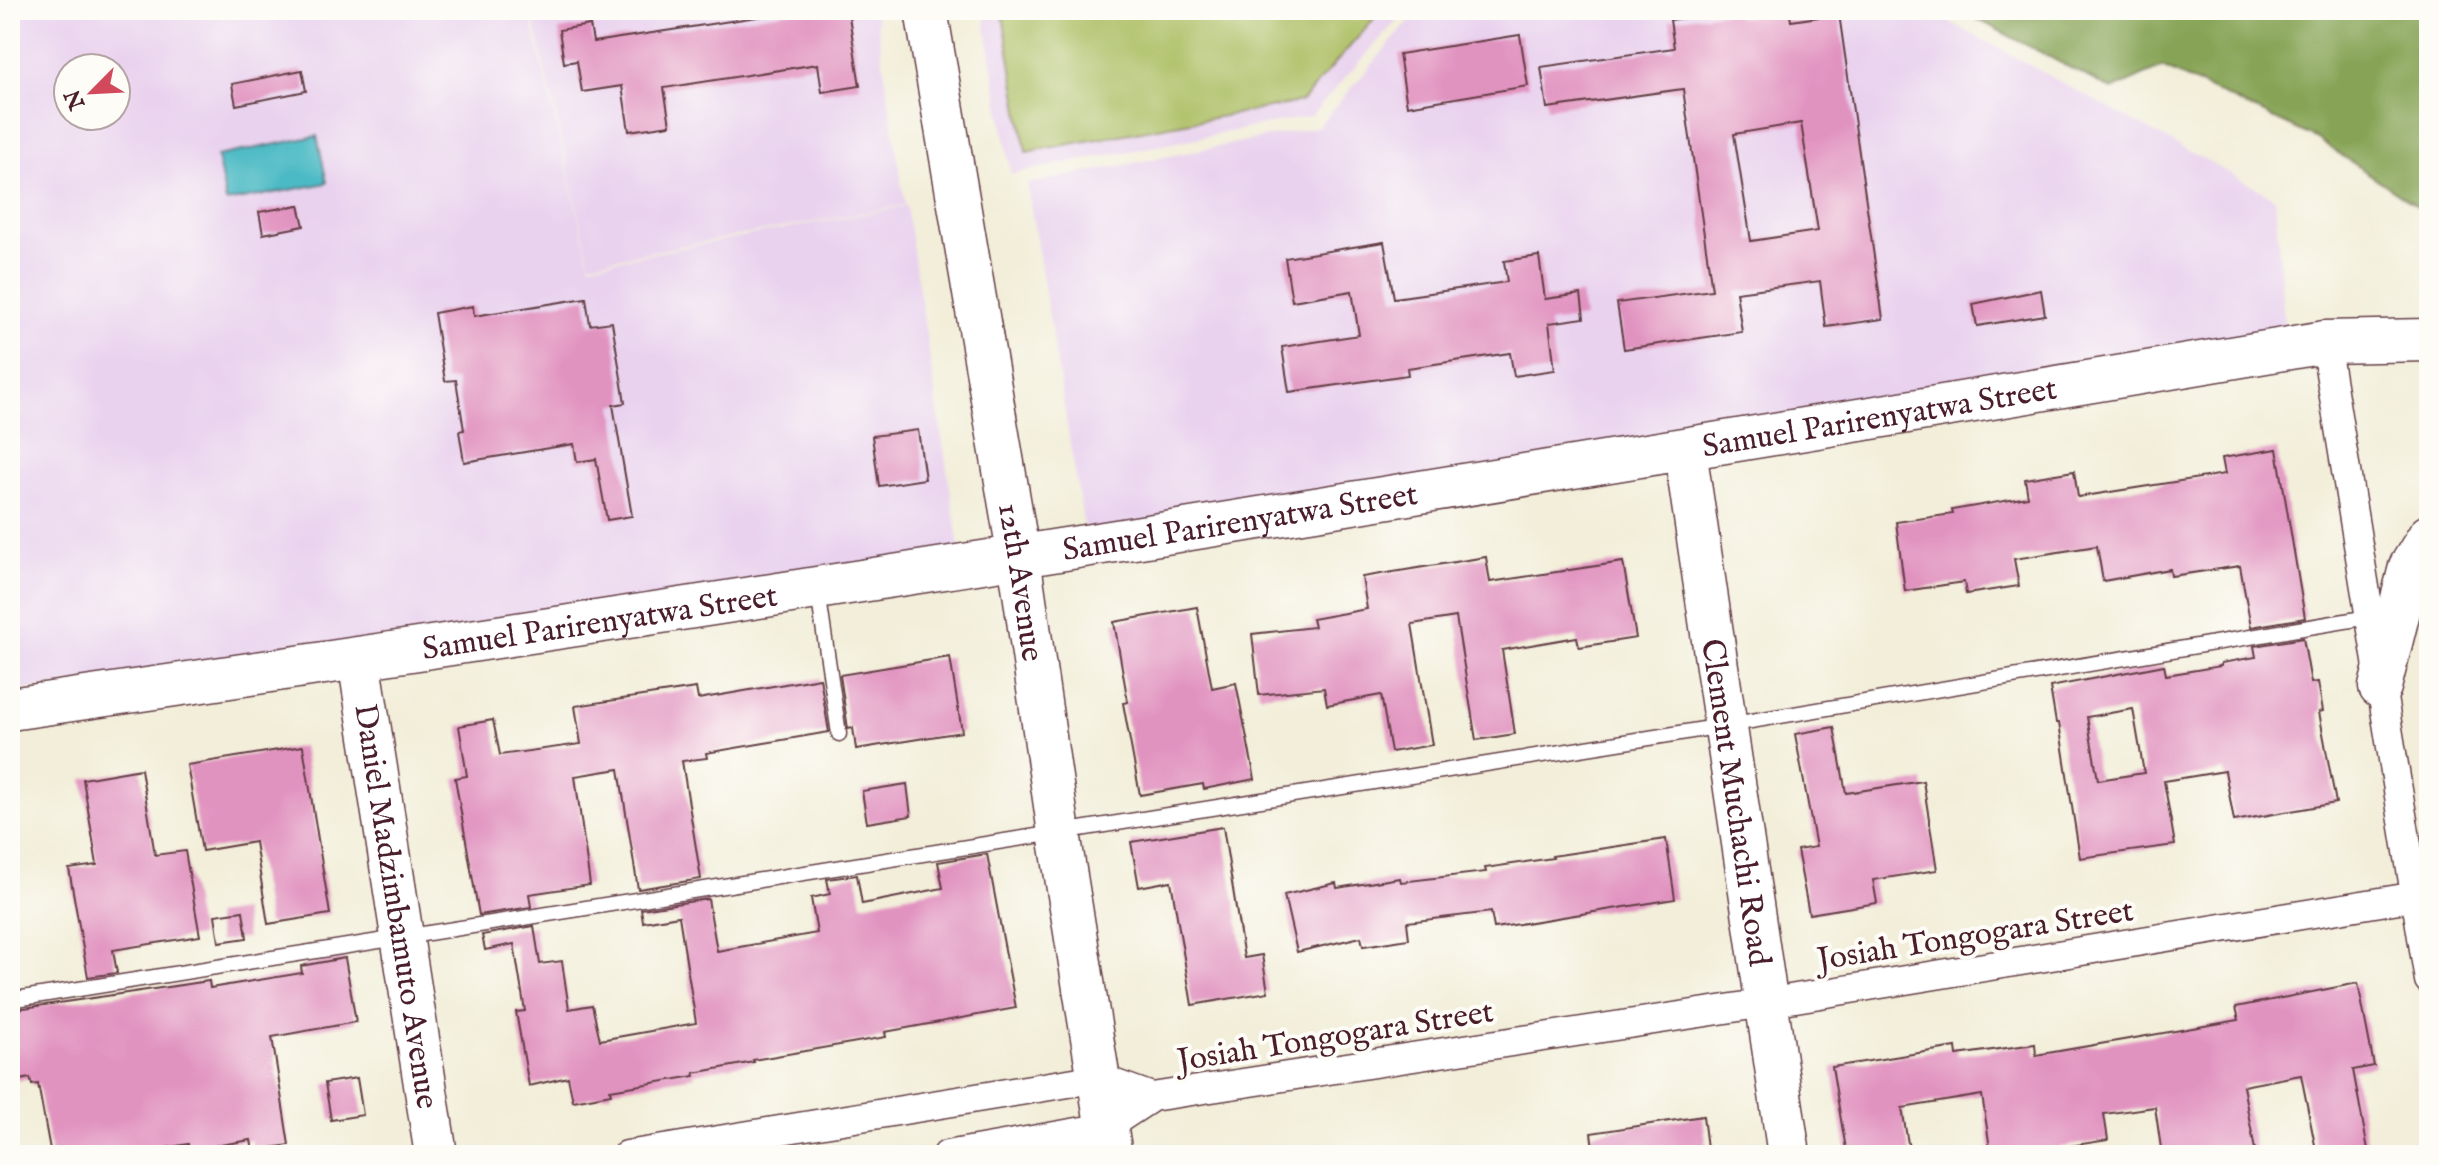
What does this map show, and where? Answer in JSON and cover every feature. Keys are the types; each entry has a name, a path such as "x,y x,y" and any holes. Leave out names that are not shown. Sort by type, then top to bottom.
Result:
{"street":[{"name":"12th Avenue","path":"926,10 1019,558 1108,1141"},
{"name":"Samuel Parirenyatwa Street","path":"10,709 1019,558 2325,342 2429,340"},
{"path":"2325,342 2380,687 2422,896 2429,980"},
{"name":"Clement Muchachi Road","path":"1685,450 1789,1155"},
{"path":"2380,687 2410,567 2429,536"},
{"name":"Daniel Madzimbamuto Avenue","path":"359,659 436,1155"},
{"name":"Josiah Tongogara Street","path":"627,1155 1099,1078 1152,1097 1765,1003 2422,896"},
{"name":"Josiah Tongogara Street","path":"947,1155 1108,1141 1152,1097"}],"lane":[{"path":"818,588 839,734"},
{"path":"10,1000 1726,725 2369,617"}],"shaded area":[{"path":"10,10 529,10 590,265 906,206 961,559 10,692"},
{"path":"531,10 875,10 905,205 590,263"},
{"path":"983,10 1406,10 1311,116 1011,174"},
{"path":"1419,10 1928,10 2275,198 2285,337 1086,539 1027,184 1318,127"}],"green space":[{"path":"1002,10 1382,10 1301,102 1026,152"},
{"path":"1960,10 2429,10 2429,214 2316,138 2162,67 2112,90"}],"water":[{"path":"317,136 327,183 226,202 217,156"}],"building":[{"path":"802,10 848,10 860,86 822,92 818,64 664,88 670,125 629,131 622,86 582,92 577,61 564,63 559,30 590,25 593,42"},
{"path":"1789,10 1791,21 1839,14 1883,319 1826,327 1820,281 1736,292 1742,332 1624,349 1617,303 1712,290 1683,89 1547,108 1541,67 1674,48 1670,20 1737,11 1738,18","holes":["1801,123 1818,231 1751,241 1734,134"]},
{"path":"1520,35 1528,86 1407,106 1399,54"},
{"path":"302,70 306,91 236,105 232,84"},
{"path":"299,205 304,226 263,234 259,212"},
{"path":"1384,242 1394,298 1507,282 1504,261 1539,256 1545,299 1581,294 1584,318 1549,323 1555,370 1514,376 1510,353 1407,368 1408,375 1289,392 1282,347 1359,335 1352,291 1292,301 1285,258"},
{"path":"2041,290 2045,315 1977,326 1973,304"},
{"path":"586,298 590,325 612,322 625,403 613,405 632,516 607,520 596,459 577,462 574,444 464,462 459,431 464,430 456,380 445,381 434,313 473,306 474,316"},
{"path":"918,430 925,479 879,486 872,436"},
{"path":"2277,449 2305,618 2251,627 2240,566 2171,576 2170,569 2103,581 2097,546 2014,559 2019,586 1966,594 1964,582 1905,591 1896,522 1953,514 1952,510 2028,497 2025,479 2074,471 2078,497 2225,474 2222,458"},
{"path":"1486,557 1490,582 1623,562 1636,638 1579,647 1577,637 1502,650 1515,734 1476,740 1456,617 1412,624 1432,745 1391,752 1381,695 1327,705 1324,688 1259,695 1252,634 1314,627 1312,619 1367,609 1362,577"},
{"path":"1197,607 1212,688 1236,683 1255,779 1204,789 1203,784 1140,795 1123,703 1128,702 1114,622"},
{"path":"2303,638 2311,683 2318,682 2323,711 2319,712 2336,803 2234,821 2225,771 2164,781 2175,845 2080,858 2059,723 2056,723 2050,687 2164,665 2166,675 2221,666 2221,663 2256,657 2254,646","holes":["2133,709 2144,773 2098,780 2087,717"]},
{"path":"950,657 962,732 856,749 853,728 848,729 840,675"},
{"path":"820,678 829,732 706,753 707,758 682,761 701,879 638,889 619,769 575,776 590,885 529,894 531,907 479,915 455,778 467,776 459,726 493,720 500,755 581,744 575,706 696,688 698,699"},
{"path":"1834,727 1846,793 1923,781 1937,870 1873,880 1877,903 1809,914 1797,850 1816,847 1795,734"},
{"path":"303,746 330,914 268,924 255,842 202,851 187,765"},
{"path":"141,769 155,855 185,851 200,936 113,950 117,973 88,977 69,869 97,865 83,779"},
{"path":"907,784 911,816 867,823 862,791"},
{"path":"1223,827 1244,958 1262,955 1268,992 1192,1005 1171,881 1139,887 1131,842"},
{"path":"1666,839 1675,899 1494,928 1491,912 1407,922 1409,939 1363,946 1361,937 1297,952 1284,895 1336,883 1337,888 1400,878 1401,882 1486,872 1485,868"},
{"path":"987,854 1016,1008 885,1032 886,1037 753,1060 694,1073 695,1076 610,1090 611,1094 573,1101 568,1077 529,1086 516,1012 525,1011 514,944 485,950 482,935 534,926 540,964 562,961 569,1009 592,1005 600,1040 696,1023 679,916 643,922 641,909 708,899 717,951 817,933 811,898 830,894 827,879 857,875 862,904 943,888 938,862"},
{"path":"243,911 247,938 219,942 215,915"},
{"path":"345,958 356,1022 272,1037 289,1145 253,1151 251,1140 189,1150 188,1144 127,1155 51,1155 38,1084 32,1085 30,1078 10,1082 10,1010 209,981 210,988 302,973 301,966"},
{"path":"2358,983 2374,1066 2353,1070 2369,1155 2317,1155 2301,1075 2243,1086 2256,1155 2162,1155 2155,1107 2104,1114 2108,1140 2050,1149 2051,1155 1991,1155 1982,1095 1902,1108 1910,1155 1847,1155 1832,1067 1956,1047 1957,1055 2035,1044 2036,1055 2239,1020 2236,1007"},
{"path":"357,1078 363,1115 331,1120 325,1083"},
{"path":"1703,1116 1707,1148 1664,1155 1594,1155 1591,1133"}]}
